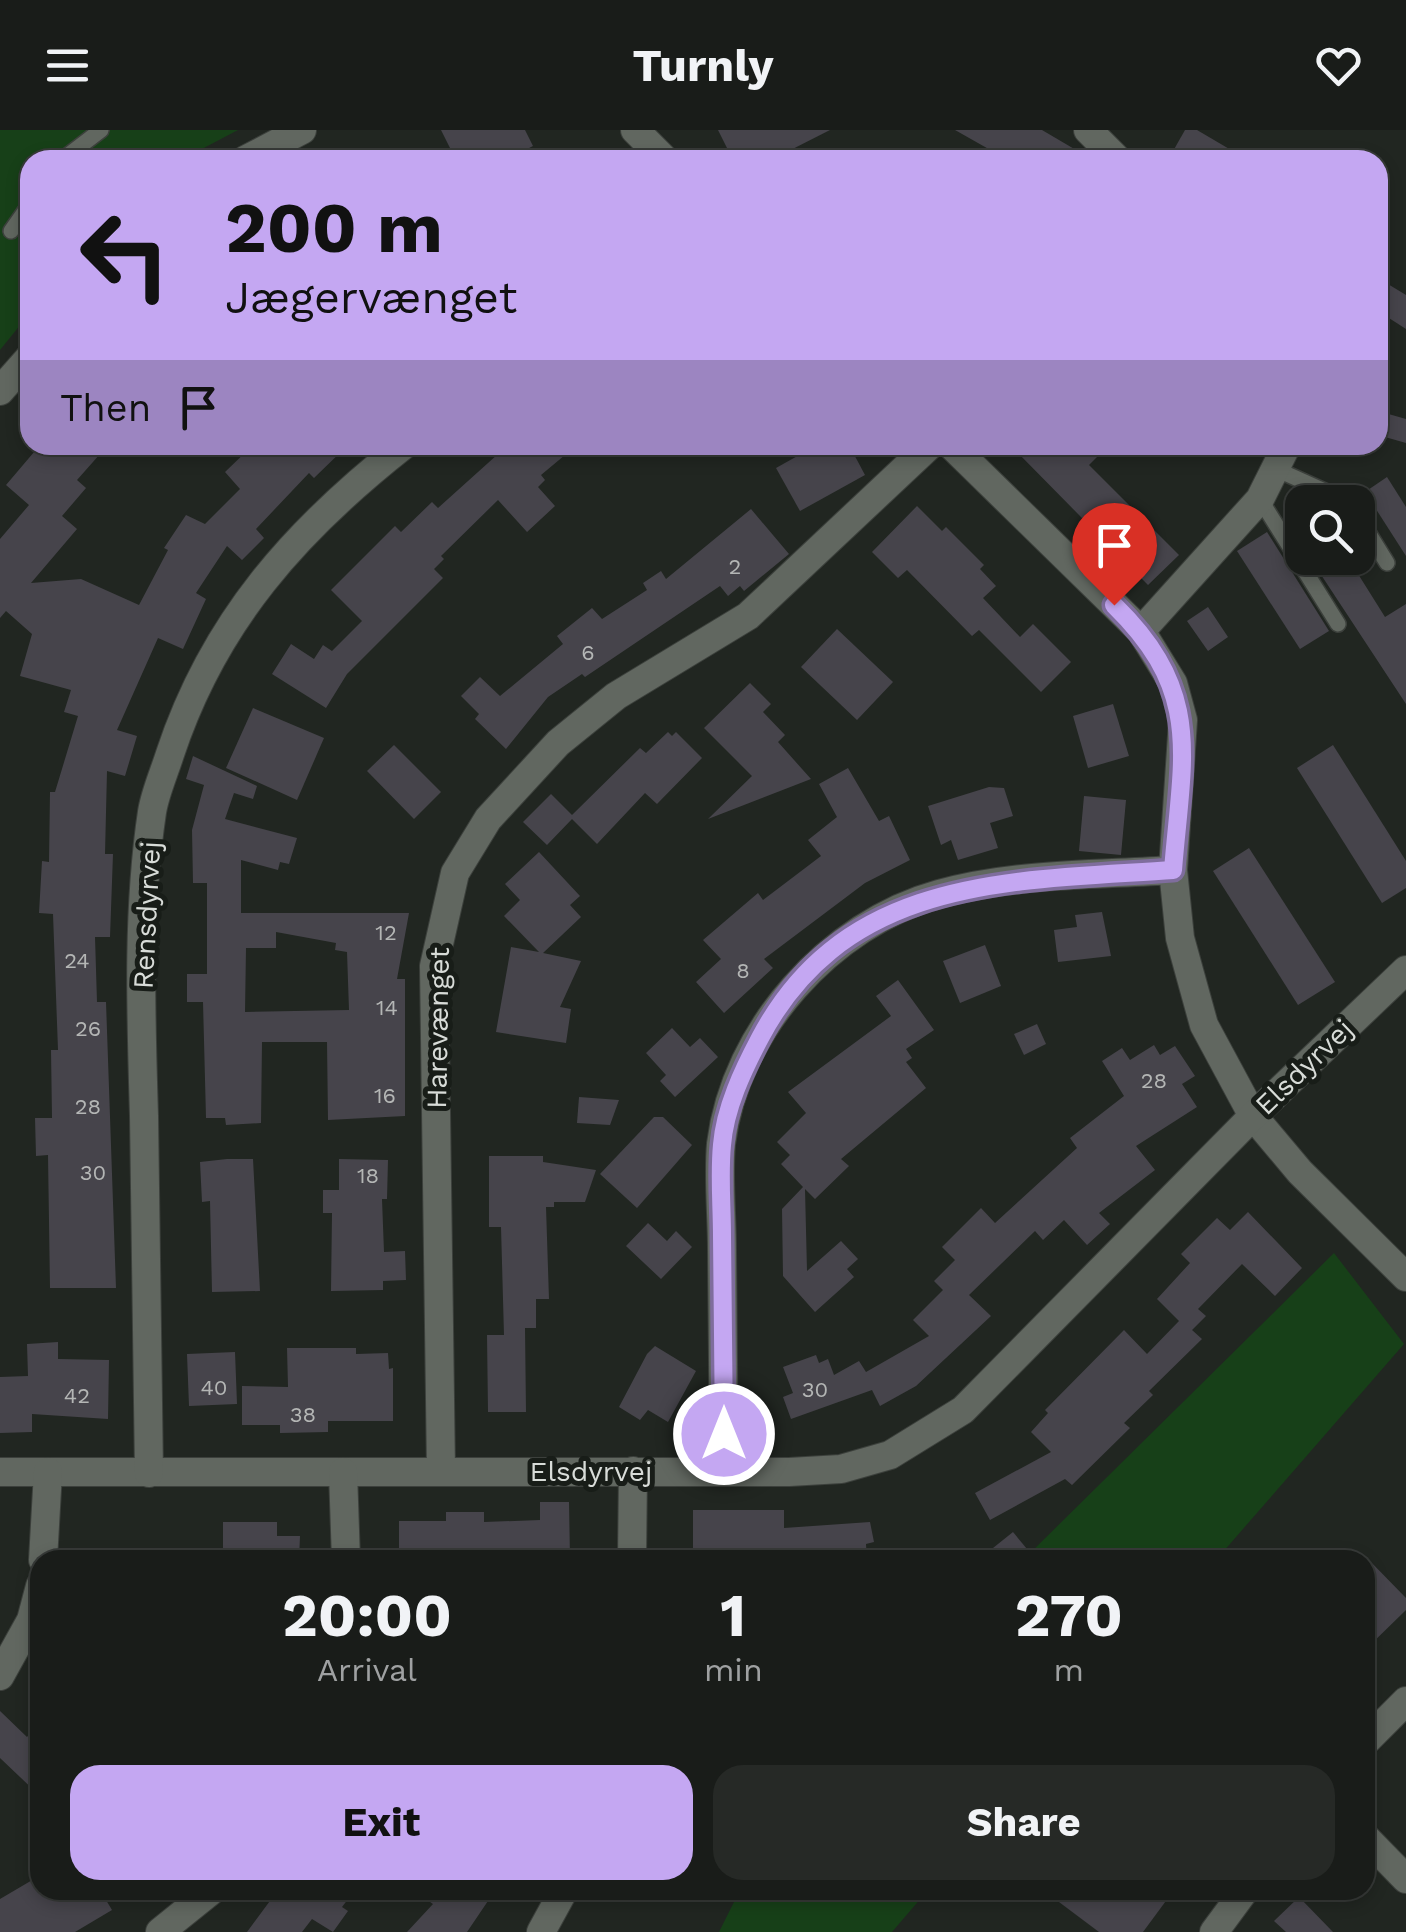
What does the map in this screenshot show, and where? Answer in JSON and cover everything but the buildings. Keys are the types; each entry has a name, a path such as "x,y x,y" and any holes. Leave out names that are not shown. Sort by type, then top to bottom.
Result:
{"street":[{"path":"264,150 302,130"},
{"path":"635,130 655,150"},
{"path":"1088,130 1108,150"},
{"path":"0,391 20,368"},
{"name":"Rensdyrvej","path":"149,1472 142,925 153,808 178,731 213,652 294,540 339,496 391,455"},
{"name":"Harevænget","path":"441,1471 434,966 455,873 488,819 558,743 616,696 748,616 802,570 920,455"},
{"path":"960,455 1141,632 1173,683 1183,720 1173,870 1180,938 1204,1025 1253,1116 1300,1172 1406,1277"},
{"path":"1141,632 1260,499 1283,457"},
{"path":"724,1470 722,1143 740,1076 772,1014 818,962 874,921 938,894 1006,881 1173,870"},
{"name":"Elsdyrvej","path":"0,1472 841,1469 890,1454 926,1436 963,1410 1253,1116 1406,970"},
{"path":"632,1550 633,1471"},
{"path":"44,1550 48,1472"},
{"path":"344,1472 346,1550"},
{"path":"0,1676 30,1622"},
{"path":"1375,1732 1406,1701"},
{"path":"1375,1847 1406,1879"},
{"path":"160,1932 200,1900"},
{"path":"541,1932 559,1900"},
{"path":"1214,1932 1238,1900"}],"lane":[{"path":"75,150 101,130"},
{"path":"11,231 20,218"},
{"path":"1283,457 1324,485"},
{"path":"1260,499 1338,624"},
{"path":"1375,543 1388,563"}],"green space":[{"path":"0,130 238,130 200,150 20,150 20,325 0,350"},
{"path":"1334,1253 1404,1344 1225,1550 1033,1550"},
{"path":"735,1900 919,1900 892,1932 719,1932"}],"route":[{"path":"724,1434 722,1143 740,1076 772,1014 818,962 874,921 938,894 1006,881 1173,870 1183,720 1173,683 1141,632 1114,605"}]}
